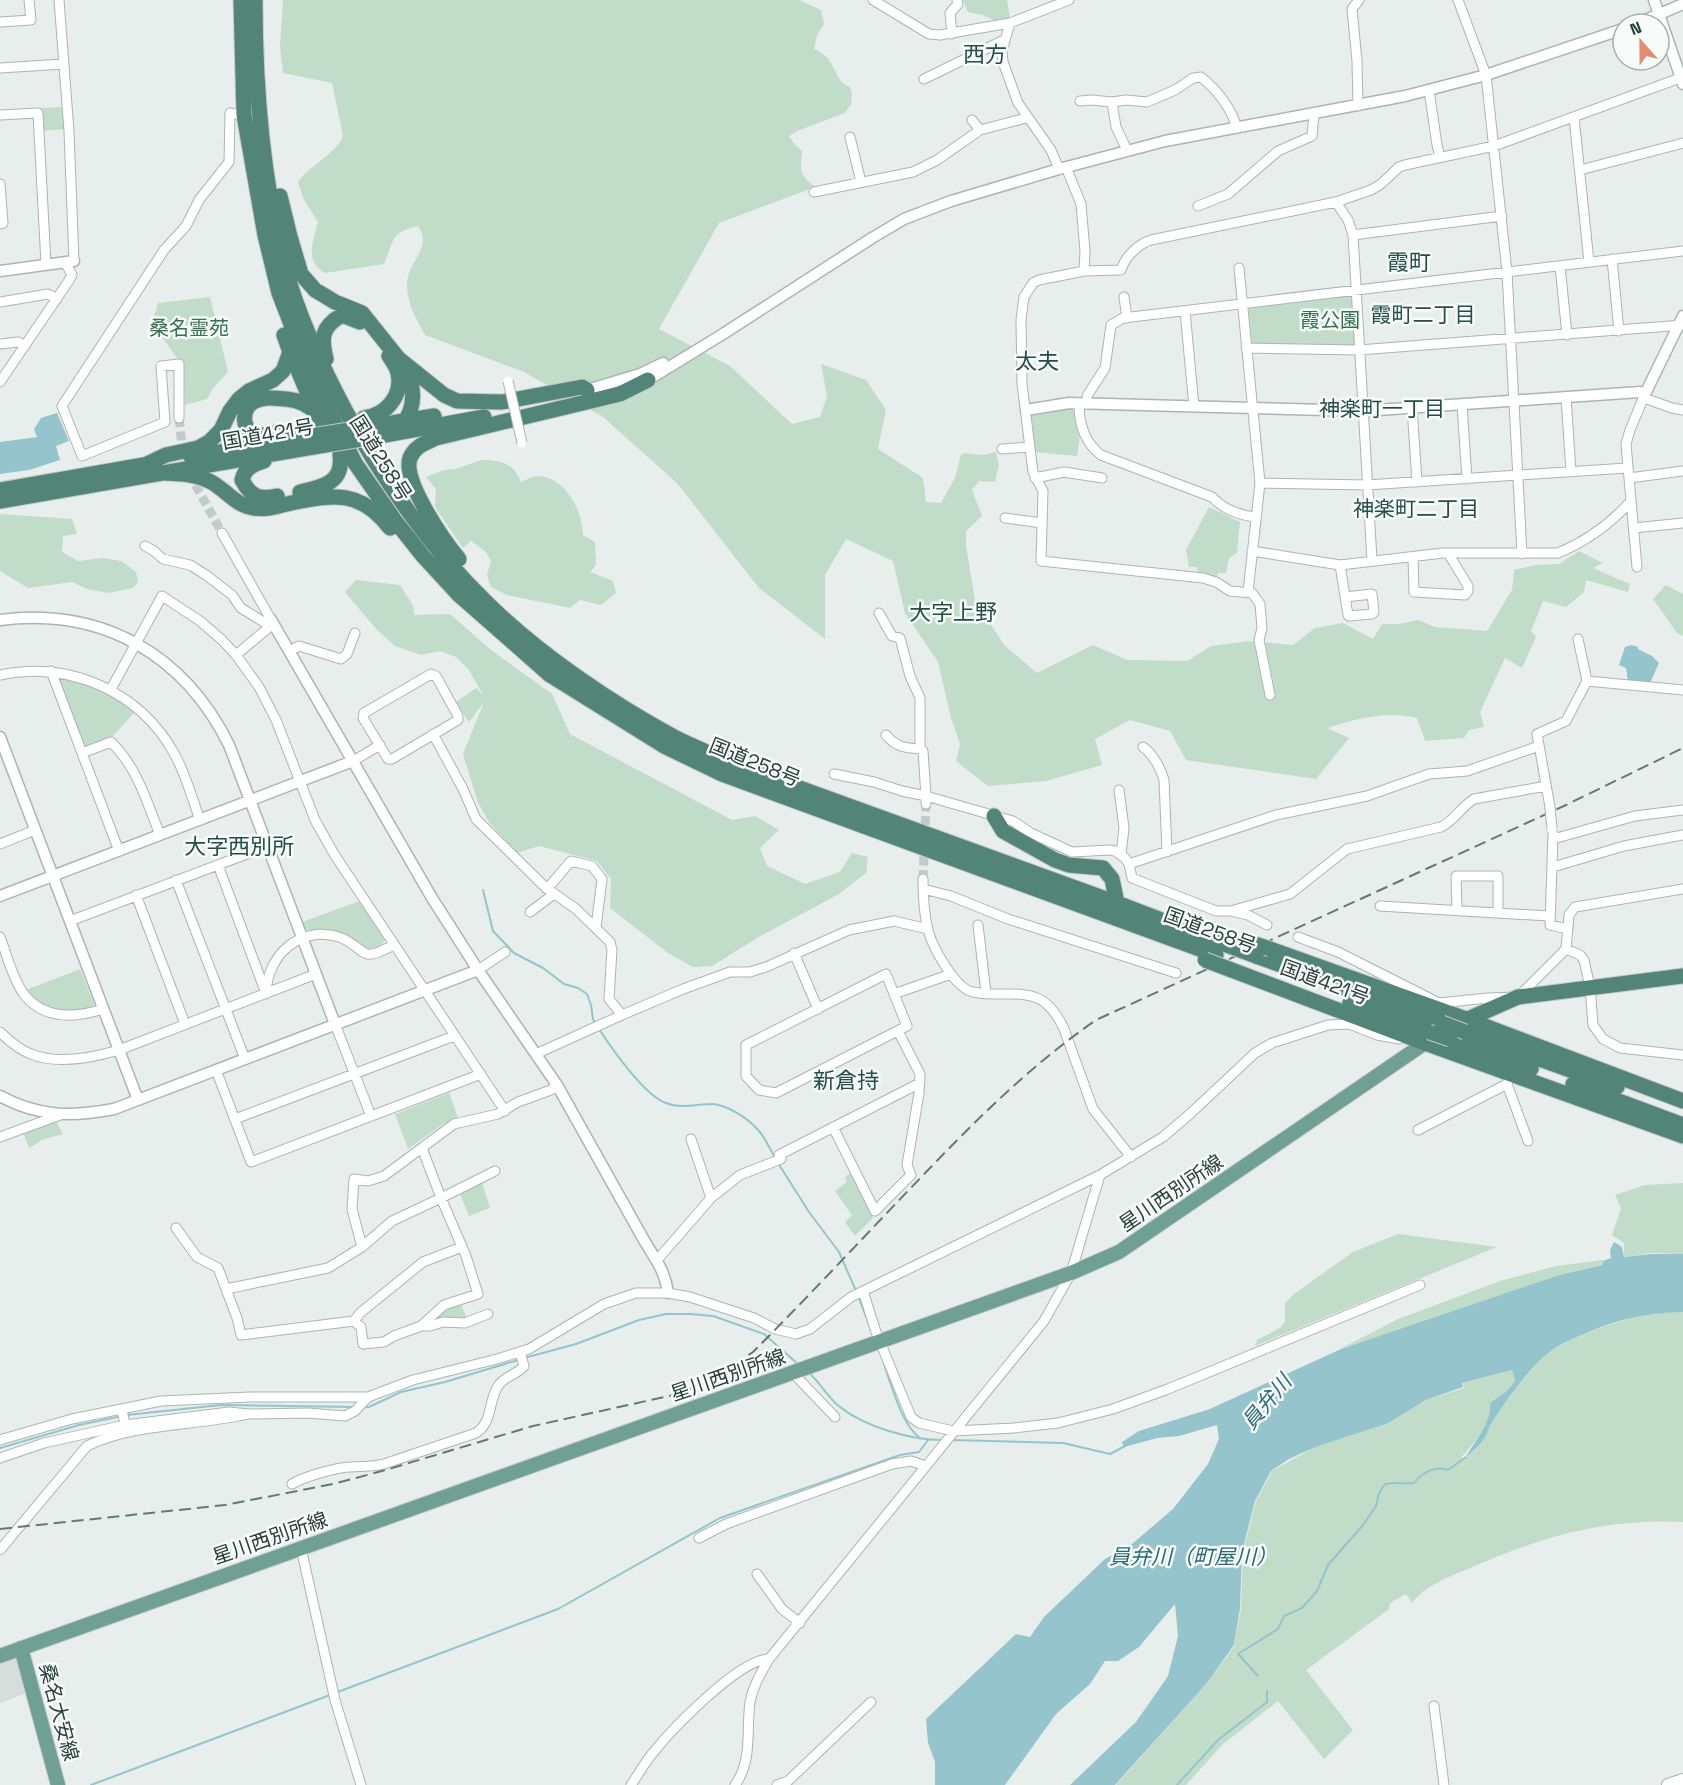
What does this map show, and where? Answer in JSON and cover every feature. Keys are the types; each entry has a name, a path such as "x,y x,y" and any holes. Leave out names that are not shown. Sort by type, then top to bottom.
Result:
{"highway":[{"name":"国道258号","path":"241,0 244,115 265,235 279,293 304,360 355,463 403,531 458,594 550,675 664,746 722,774 1174,932 1239,944 1256,956 1442,1023 1466,1025 1683,1111"},
{"name":"国道258号","path":"255,0 258,109 273,213 285,265 303,318 331,383 366,449 434,545 488,604 573,673 676,738 733,764 1117,903 1174,932 1210,957 1427,1037 1450,1039 1683,1125"},
{"path":"255,0 264,97 274,170 301,274 315,290 362,313 410,375 414,398 410,416 395,433"},
{"path":"244,115 248,183 263,267 290,352 316,413 340,455 403,546 436,581 458,594"},
{"path":"331,383 323,336 328,325 342,315 364,324 376,338 398,373 397,392 391,404 373,417 369,427"},
{"path":"145,465 165,455 198,448 209,442 221,430 239,399 249,391 273,380 284,371 290,352"},
{"path":"398,357 444,395 458,401 502,402 582,387 587,390"},
{"path":"488,604 476,578 450,547 426,509 411,479 408,467 410,458 416,449 436,438 620,394 648,380"},
{"name":"国道421号","path":"0,504 26,497 294,450 334,432 369,427 395,433 490,416 648,380"},
{"name":"国道421号","path":"0,490 318,438 406,420 501,407 587,390"},
{"path":"316,413 294,400 267,397 254,401 245,411 244,419 250,431 258,435 305,429 318,438"},
{"path":"294,450 291,454 252,465 245,471 242,480 250,494 257,498 271,498 316,489 330,483 340,471 340,455"},
{"path":"166,473 193,475 211,482 236,501 253,508 270,508 309,499 336,496 361,501 379,514"},
{"path":"994,816 1004,831 1055,860 1069,865 1103,868 1112,879 1117,903"},
{"name":"国道421号","path":"1239,944 1270,949 1466,1025"},
{"path":"1427,1037 1466,1025 1518,997 1683,976"},
{"path":"1466,1025 1683,1101"},
{"path":"1427,1037 1509,1078 1683,1136"}],"main road":[{"name":"星川西別所線","path":"0,1656 1071,1273 1119,1252 1427,1037"},
{"name":"桑名大安線","path":"21,1648 58,1785"},
{"path":"1668,1785 1683,1780"}],"street":[{"path":"0,22 31,20 29,0"},
{"path":"0,382 72,275 69,130 59,0"},
{"path":"873,0 929,34 952,34 1010,23 1069,0"},
{"path":"952,34 950,13 958,4 957,0"},
{"path":"1358,106 1357,61 1350,5 1359,0"},
{"path":"1460,1 1486,75 1502,216 1522,554"},
{"path":"1665,12 1683,4"},
{"path":"1010,23 1001,56 1017,103 1063,168 1081,204 1084,272"},
{"path":"648,380 904,219 951,201 1127,150 1358,106 1429,90 1486,75 1611,33"},
{"path":"924,79 1004,40"},
{"path":"1270,695 1259,640 1262,628 1260,604 1256,596 1248,592 1230,591 1216,582 1203,578 1041,561 1043,491 1033,472 1022,384 1021,320 1024,297 1033,283 1039,279 1084,272 1121,270 1126,258 1139,246 1151,240 1336,202 1376,187 1399,167 1494,146 1682,80 1671,47"},
{"path":"0,68 64,64"},
{"path":"1080,101 1147,102 1201,76 1230,112 1237,128"},
{"path":"1429,90 1440,158"},
{"path":"1112,102 1116,127 1127,150"},
{"path":"0,115 38,112 46,264"},
{"path":"179,418 179,364 161,366 165,422 82,456 62,406 164,250 186,226 199,200 229,162 230,113 244,115"},
{"path":"1198,206 1228,194 1258,166 1278,152 1312,136 1314,114"},
{"path":"1574,117 1589,262"},
{"path":"814,192 922,168 980,130 1026,118"},
{"path":"972,120 980,130"},
{"path":"850,137 861,182"},
{"path":"1580,170 1683,143"},
{"path":"0,184 3,223 0,224"},
{"path":"1336,202 1348,220 1353,235 1372,560"},
{"path":"1353,235 1502,216"},
{"path":"1255,517 1220,506 1212,496 1101,455 1089,445 1079,414 1087,396 1105,368 1111,326 1126,318 1683,251"},
{"path":"1612,260 1619,331"},
{"path":"0,272 70,261"},
{"path":"1560,266 1567,335"},
{"path":"1239,268 1260,483 1248,592"},
{"path":"0,302 48,294 57,299"},
{"path":"1124,297 1126,318"},
{"path":"1185,311 1194,407"},
{"path":"1246,348 1359,350 1619,331 1682,322"},
{"path":"1637,567 1628,473 1628,438 1644,396 1682,322"},
{"path":"587,390 640,374 723,334"},
{"path":"0,344 18,342 25,346"},
{"path":"508,381 522,443"},
{"path":"1026,410 1058,404 1083,404 1363,411 1640,392 1672,408 1683,410"},
{"path":"1566,397 1571,472"},
{"path":"1462,405 1467,479"},
{"path":"1412,407 1417,482"},
{"path":"1002,449 1030,447"},
{"path":"1260,483 1367,485 1571,472 1683,471"},
{"path":"1035,478 1064,472 1102,478"},
{"path":"1252,551 1340,565 1448,553 1555,554 1569,549 1616,518 1630,501"},
{"path":"1005,518 1042,523"},
{"path":"1634,528 1683,522"},
{"path":"222,533 271,622 432,898 557,1085 645,1242 658,1259 667,1281 668,1293"},
{"path":"145,546 154,550 163,559 190,565 232,595 241,608 271,622"},
{"path":"1413,557 1414,592 1465,595 1468,586 1448,553"},
{"path":"1340,565 1345,597"},
{"path":"111,689 162,596 200,621 236,655 259,687 272,711 315,820 334,854 505,1111"},
{"path":"879,613 892,636 900,638 910,675 920,698 920,749 923,751 926,800"},
{"path":"0,620 31,617 66,619 100,628 153,652 176,670 207,706 229,745 371,1116"},
{"path":"236,655 271,622"},
{"path":"289,651 299,646 341,658 347,654 355,633"},
{"path":"1568,929 1550,925 1552,834 1538,734 1566,721 1587,681 1578,639"},
{"path":"0,675 18,671 51,671 87,679 111,689 143,713 164,737 180,767 200,820"},
{"path":"51,671 119,851"},
{"path":"431,674 436,676 458,716 458,720 433,734 392,759 388,759 363,718 364,713 431,674"},
{"path":"1587,681 1683,690"},
{"path":"433,734 463,789 476,819 550,892 576,909 596,927 612,946 609,999 622,1015"},
{"path":"886,735 894,744 903,748 920,749"},
{"path":"0,737 138,1100"},
{"path":"82,753 111,742 115,746 139,780 160,835"},
{"path":"0,896 353,761 380,745"},
{"path":"1129,864 1276,815 1367,796 1429,774 1467,771 1539,746"},
{"path":"1143,747 1149,751 1164,780 1167,852"},
{"path":"834,774 874,782 926,800 1013,821 1031,833 1072,852 1110,850 1121,855 1129,864 1132,878 1216,911 1231,911 1248,915 1267,925"},
{"path":"1231,911 1290,894 1347,849 1441,827 1453,820 1474,799 1546,786"},
{"path":"1119,790 1124,828 1121,855"},
{"path":"1552,834 1635,816 1683,810"},
{"path":"0,844 35,830"},
{"path":"1552,867 1624,846 1683,835"},
{"path":"70,921 268,846"},
{"path":"530,912 550,892 571,861 592,866 602,879 596,927"},
{"path":"218,865 266,993"},
{"path":"1457,909 1456,876 1498,876 1498,913"},
{"path":"176,880 245,1059"},
{"path":"1131,1157 1093,1109 1064,1029 1054,1012 1040,998 1031,995 967,990 951,974 932,941 928,929 923,884 1008,919 1176,973"},
{"path":"1298,937 1338,952 1439,1003 1518,997 1566,949 1569,915 1575,907 1683,889"},
{"path":"136,896 185,1024"},
{"path":"1380,906 1549,916"},
{"path":"536,1054 603,1023 730,972 750,972 766,967 843,932 894,921 928,929"},
{"path":"978,925 986,993"},
{"path":"266,993 267,978 276,958 289,945 303,938 318,935 338,937 355,944 367,954 393,945"},
{"path":"0,937 19,986 27,998 38,1006 67,1017 81,1016 103,1009"},
{"path":"1566,949 1580,955 1584,960 1590,987 1593,1025 1603,1039 1620,1048 1683,1055"},
{"path":"0,1096 37,1111 60,1114 103,1111 138,1100 478,970 506,952"},
{"path":"795,953 818,1009"},
{"path":"0,1046 3,1035 29,1054 48,1059 95,1057 119,1050 316,974"},
{"path":"886,974 907,1026 776,1094 759,1090 746,1077 746,1045 818,1009 886,974"},
{"path":"894,994 951,974"},
{"path":"0,1440 72,1419 189,1398 367,1399 432,1374 529,1349 604,1304 636,1293 668,1293 690,1297 754,1318 775,1329 796,1334 810,1329 863,1291 1100,1175 1131,1157 1163,1137 1255,1053 1289,1037 1328,1024 1349,1024 1377,1035 1427,1037"},
{"path":"833,1127 875,1211 911,1175 907,1165 920,1074 898,1031"},
{"path":"235,1119 454,1036"},
{"path":"216,1070 251,1162 481,1074"},
{"path":"1418,1130 1509,1078 1528,1141"},
{"path":"658,1259 711,1198 740,1175 778,1159 833,1127 920,1083"},
{"path":"362,1246 352,1209 354,1179 368,1181 384,1176 454,1124 505,1111 518,1102 551,1090 557,1085"},
{"path":"0,1137 60,1114"},
{"path":"691,1139 711,1198"},
{"path":"421,1326 444,1305 478,1294 462,1247 422,1148"},
{"path":"226,1289 328,1268 362,1246 392,1221 495,1171"},
{"path":"740,1784 749,1739 750,1703 756,1682 770,1659 936,1451 1044,1321 1071,1273 1100,1175"},
{"path":"176,1228 197,1257 218,1268 241,1335 354,1321 360,1313 423,1262 462,1247"},
{"path":"863,1291 877,1342 911,1417 919,1424 953,1431 1058,1423 1113,1409 1420,1285"},
{"path":"354,1321 361,1327 363,1344 384,1342 421,1326 443,1322 465,1323 488,1314"},
{"path":"292,1484 307,1477 349,1467 372,1467 384,1464 477,1433 487,1421 497,1387 504,1379 524,1366 520,1352"},
{"path":"793,1373 835,1417"},
{"path":"0,1458 44,1443 125,1424 229,1412 345,1416 355,1411 367,1399"},
{"path":"122,1410 125,1424"},
{"path":"0,1551 87,1446 100,1440 135,1431 219,1421 248,1414"},
{"path":"699,1538 726,1524 892,1464 911,1461 925,1466"},
{"path":"301,1548 334,1694 361,1785"},
{"path":"757,1574 770,1589 782,1609 800,1623"},
{"path":"631,1785 652,1754 705,1699 748,1665 762,1659 770,1659"},
{"path":"777,1785 788,1781 871,1702"},
{"path":"1434,1706 1444,1785"}],"shaded area":[{"path":"15,1658 20,1663 27,1693 0,1703 0,1663"}],"green space":[{"path":"283,0 799,0 821,10 824,24 817,35 814,49 828,58 840,80 850,87 852,94 851,104 845,113 789,136 802,151 803,175 815,187 719,223 659,329 730,366 792,424 820,417 827,396 821,364 866,380 886,410 878,449 923,478 926,502 941,503 955,478 961,455 964,453 983,455 996,452 999,465 995,482 979,481 972,490 982,516 966,531 966,546 975,600 1004,645 1037,673 1093,645 1127,660 1187,661 1211,646 1251,641 1293,645 1315,628 1343,623 1373,639 1382,624 1400,624 1418,620 1435,627 1487,631 1512,590 1514,570 1535,565 1559,564 1579,551 1603,563 1593,568 1630,584 1628,592 1586,580 1584,592 1566,607 1543,601 1531,631 1536,637 1522,668 1505,658 1480,712 1484,727 1469,730 1464,738 1425,741 1417,718 1394,715 1371,717 1327,728 1349,738 1316,779 1186,760 1170,731 1130,720 1095,739 1102,765 1046,781 988,786 956,761 960,744 951,718 938,662 905,613 893,561 846,539 825,575 825,639 759,588 677,483 603,417 524,372 425,335 411,308 407,285 410,270 422,246 422,233 418,226 402,231 394,239 384,264 325,273 318,268 312,257 312,250 318,222 303,198 298,182 335,148 343,136 332,83 283,73 280,46"},
{"path":"963,0 1007,0 1010,19 997,22 983,15 968,12"},
{"path":"63,107 65,129 42,131 41,108"},
{"name":"霞公園","path":"1354,292 1358,347 1252,345 1248,304"},
{"name":"桑名霊苑","path":"210,297 228,372 213,388 207,399 185,405 183,366 152,324 158,303"},
{"path":"1072,409 1079,426 1077,456 1033,452 1030,418 1032,414"},
{"path":"481,460 506,464 521,482 539,476 549,478 565,489 580,516 583,535 595,542 596,565 590,572 613,581 616,593 601,605 580,600 570,608 507,595 491,587 487,575 491,561 486,552 471,541 463,548 435,507 436,489 426,477"},
{"path":"1209,507 1240,522 1237,553 1229,558 1226,573 1218,573 1216,579 1198,574 1197,567 1189,567 1186,550"},
{"path":"0,514 72,519 77,534 63,536 62,552 78,561 103,558 121,561 136,572 138,582 133,588 109,593 87,589 72,582 28,588 0,571"},
{"path":"356,580 400,585 413,605 414,615 450,614 491,650 552,694 570,734 732,820 755,816 779,830 760,848 767,866 805,884 840,872 852,853 868,857 866,873 839,894 757,938 712,966 693,967 668,953 610,908 611,879 597,861 539,846 517,853 489,822 478,803 463,754 484,702 469,722 456,702 476,688 483,695 469,670 456,657 440,651 421,655 395,646 377,630 345,592"},
{"path":"1666,585 1683,594 1683,636 1677,633 1653,599"},
{"path":"63,677 110,693 135,712 111,738 86,747 82,745 58,682"},
{"path":"360,901 385,938 383,944 374,948 369,949 344,934 306,929 302,922"},
{"path":"80,969 94,1004 92,1009 63,1011 48,1008 26,990"},
{"path":"449,1093 458,1118 443,1124 408,1149 395,1114"},
{"path":"57,1122 63,1134 44,1139 29,1148 23,1132"},
{"path":"853,1171 873,1218 855,1236 845,1222 852,1215 835,1191 847,1182 845,1177"},
{"path":"482,1182 490,1208 469,1216 460,1194"},
{"path":"1683,1183 1683,1254 1651,1253 1624,1257 1624,1243 1612,1235 1621,1208 1615,1195 1645,1185"},
{"path":"1398,1234 1497,1247 1255,1346 1257,1340 1280,1328 1285,1322 1285,1303 1294,1294 1353,1252"},
{"path":"1603,1260 1601,1265 1558,1275 1340,1349 1398,1319 1500,1281 1556,1266"},
{"path":"461,1304 467,1319 431,1322 446,1309"},
{"path":"1655,1312 1683,1312 1683,1522 1627,1523 1548,1539 1522,1547 1446,1578 1424,1591 1412,1603 1406,1594 1390,1603 1389,1609 1306,1670 1353,1730 1324,1759 1278,1701 1223,1744 1186,1785 1116,1785 1207,1683 1234,1647 1241,1609 1243,1552 1256,1501 1272,1471 1313,1448 1390,1423 1426,1400 1464,1388 1463,1383 1512,1370 1515,1381 1507,1391 1490,1404 1485,1426 1461,1458 1465,1458 1483,1441 1489,1427 1518,1385 1554,1348 1604,1326"}],"water":[{"path":"57,413 69,441 56,446 60,460 29,470 0,474 0,442 37,437 34,429 41,418"},
{"path":"1631,645 1652,656 1659,663 1650,683 1628,682 1626,668 1619,665 1625,647"},
{"name":"員弁川（町屋川）","path":"1614,1242 1622,1247 1624,1257 1683,1254 1683,1312 1655,1314 1616,1322 1556,1347 1537,1363 1519,1384 1489,1427 1483,1440 1466,1457 1486,1424 1490,1403 1507,1391 1515,1381 1512,1370 1462,1383 1463,1387 1426,1400 1389,1423 1313,1448 1289,1459 1271,1471 1255,1501 1242,1552 1240,1608 1234,1645 1207,1683 1115,1785 1070,1785 1136,1722 1168,1676 1178,1636 1175,1604 1139,1647 1118,1661 1105,1661 1090,1684 1056,1714 1005,1785 935,1785 935,1762 928,1743 926,1719 1016,1634 1030,1637 1044,1617 1105,1559 1132,1544 1173,1509 1208,1464 1219,1439 1217,1425 1179,1436 1157,1438 1124,1447 1122,1442 1139,1431 1210,1409 1341,1349 1559,1275 1602,1265 1603,1261 1611,1258 1610,1250"}],"waterway":[{"path":"483,890 493,931 514,953 543,968 564,984 578,988 587,994 596,1025"},
{"path":"599,1029 639,1082 658,1099 677,1106 712,1104 731,1110 744,1117 759,1131 775,1158"},
{"path":"778,1163 809,1212 839,1252 856,1291"},
{"path":"858,1296 869,1324"},
{"path":"524,1358 576,1344 639,1320 666,1314 690,1314 713,1316 764,1334 799,1365"},
{"path":"882,1358 902,1413 913,1432 920,1438"},
{"path":"364,1407 369,1407 401,1392 445,1382 518,1360"},
{"path":"808,1372 836,1403 862,1421 903,1435 942,1440"},
{"path":"127,1415 221,1405 355,1407"},
{"path":"0,1448 79,1425 122,1416"},
{"path":"335,1693 558,1609 720,1518 900,1455 919,1452 928,1440"},
{"path":"951,1440 1063,1443 1110,1454 1125,1446"},
{"path":"1258,1676 1238,1654 1278,1629 1284,1616 1302,1608 1317,1591 1328,1565 1363,1525 1376,1506 1379,1493 1385,1484 1414,1483 1429,1471 1448,1470 1466,1457"},
{"path":"1177,1785 1218,1740 1267,1702 1267,1691"},
{"path":"91,1785 330,1695"}],"tunnel":[{"path":"179,418 183,455"},
{"path":"189,473 222,533"},
{"path":"923,879 926,804"}],"railway":[{"path":"0,1529 225,1505 333,1484 533,1426 678,1394 713,1380 753,1352 989,1109 1030,1071 1096,1020 1566,805 1683,748"}],"district":[{"name":"西方","path":"985,54"},
{"name":"霞町","path":"1409,262"},
{"name":"霞町二丁目","path":"1423,315"},
{"name":"太夫","path":"1037,361"},
{"name":"神楽町一丁目","path":"1382,409"},
{"name":"神楽町二丁目","path":"1416,509"},
{"name":"大字上野","path":"953,612"},
{"name":"大字西別所","path":"239,846"},
{"name":"新倉持","path":"846,1080"}],"water label":[{"name":"員弁川","path":"1267,1402"}]}
